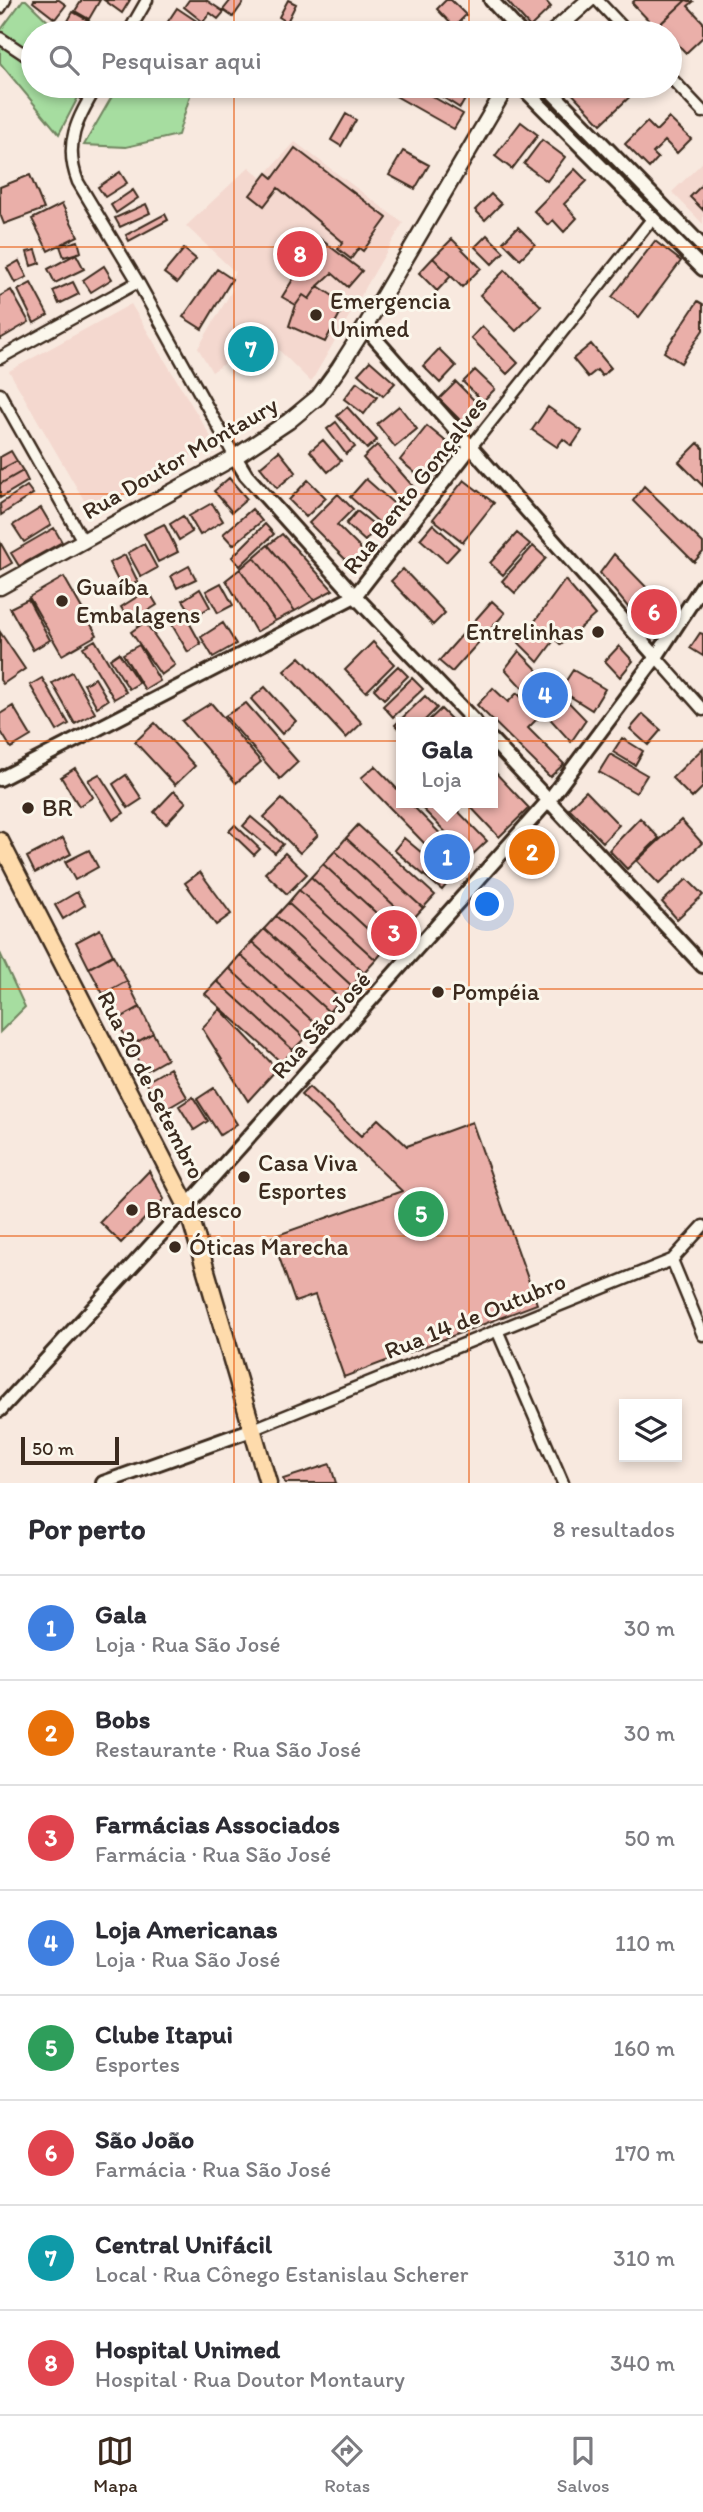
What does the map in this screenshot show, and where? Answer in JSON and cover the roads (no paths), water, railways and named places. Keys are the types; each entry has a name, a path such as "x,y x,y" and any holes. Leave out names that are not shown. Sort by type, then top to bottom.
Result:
{"main road":[{"path":"565,21 589,0"},
{"name":"Rua Doutor Montaury","path":"0,587 235,457 289,421 318,397 365,327 500,98"},
{"name":"Rua 20 de Setembro","path":"0,841 187,1206 268,1483"}],"street":[{"path":"0,8 5,0"},
{"path":"135,21 147,0"},
{"path":"491,0 510,21"},
{"path":"597,0 617,21"},
{"path":"0,38 21,52"},
{"path":"682,90 703,113"},
{"path":"90,98 70,148 71,164 78,182 138,282 246,475 355,596 470,717"},
{"path":"533,98 703,270"},
{"path":"558,98 703,247"},
{"name":"Rua Bento Gonçalves","path":"0,779 355,596 652,219"},
{"path":"0,358 138,282"},
{"path":"365,327 703,710"},
{"path":"0,394 83,541"},
{"name":"Rua São José","path":"0,1410 187,1206 550,800 656,657 703,585"},
{"path":"498,746 703,966"},
{"name":"Rua 14 de Outubro","path":"251,1430 671,1261 703,1226"},
{"path":"671,1261 703,1335"},
{"path":"497,1329 563,1483"},
{"path":"103,1483 251,1430"}],"place":[{"name":"Hospital Unimed","path":"300,254"},
{"name":"Emergencia Unimed","path":"316,315"},
{"name":"Central Unifácil","path":"251,349"},
{"name":"Guaíba Embalagens","path":"62,601"},
{"name":"São João","path":"654,612"},
{"name":"Entrelinhas","path":"598,632"},
{"name":"Loja Americanas","path":"545,695"},
{"name":"BR","path":"28,808"},
{"name":"Bobs","path":"532,852"},
{"name":"Gala","path":"447,857"},
{"name":"Farmácias Associados","path":"394,933"},
{"name":"Pompéia","path":"438,992"},
{"name":"Casa Viva Esportes","path":"244,1177"},
{"name":"Bradesco","path":"132,1210"},
{"name":"Clube Itapui","path":"421,1214"},
{"name":"Óticas Marecha","path":"175,1247"}]}
